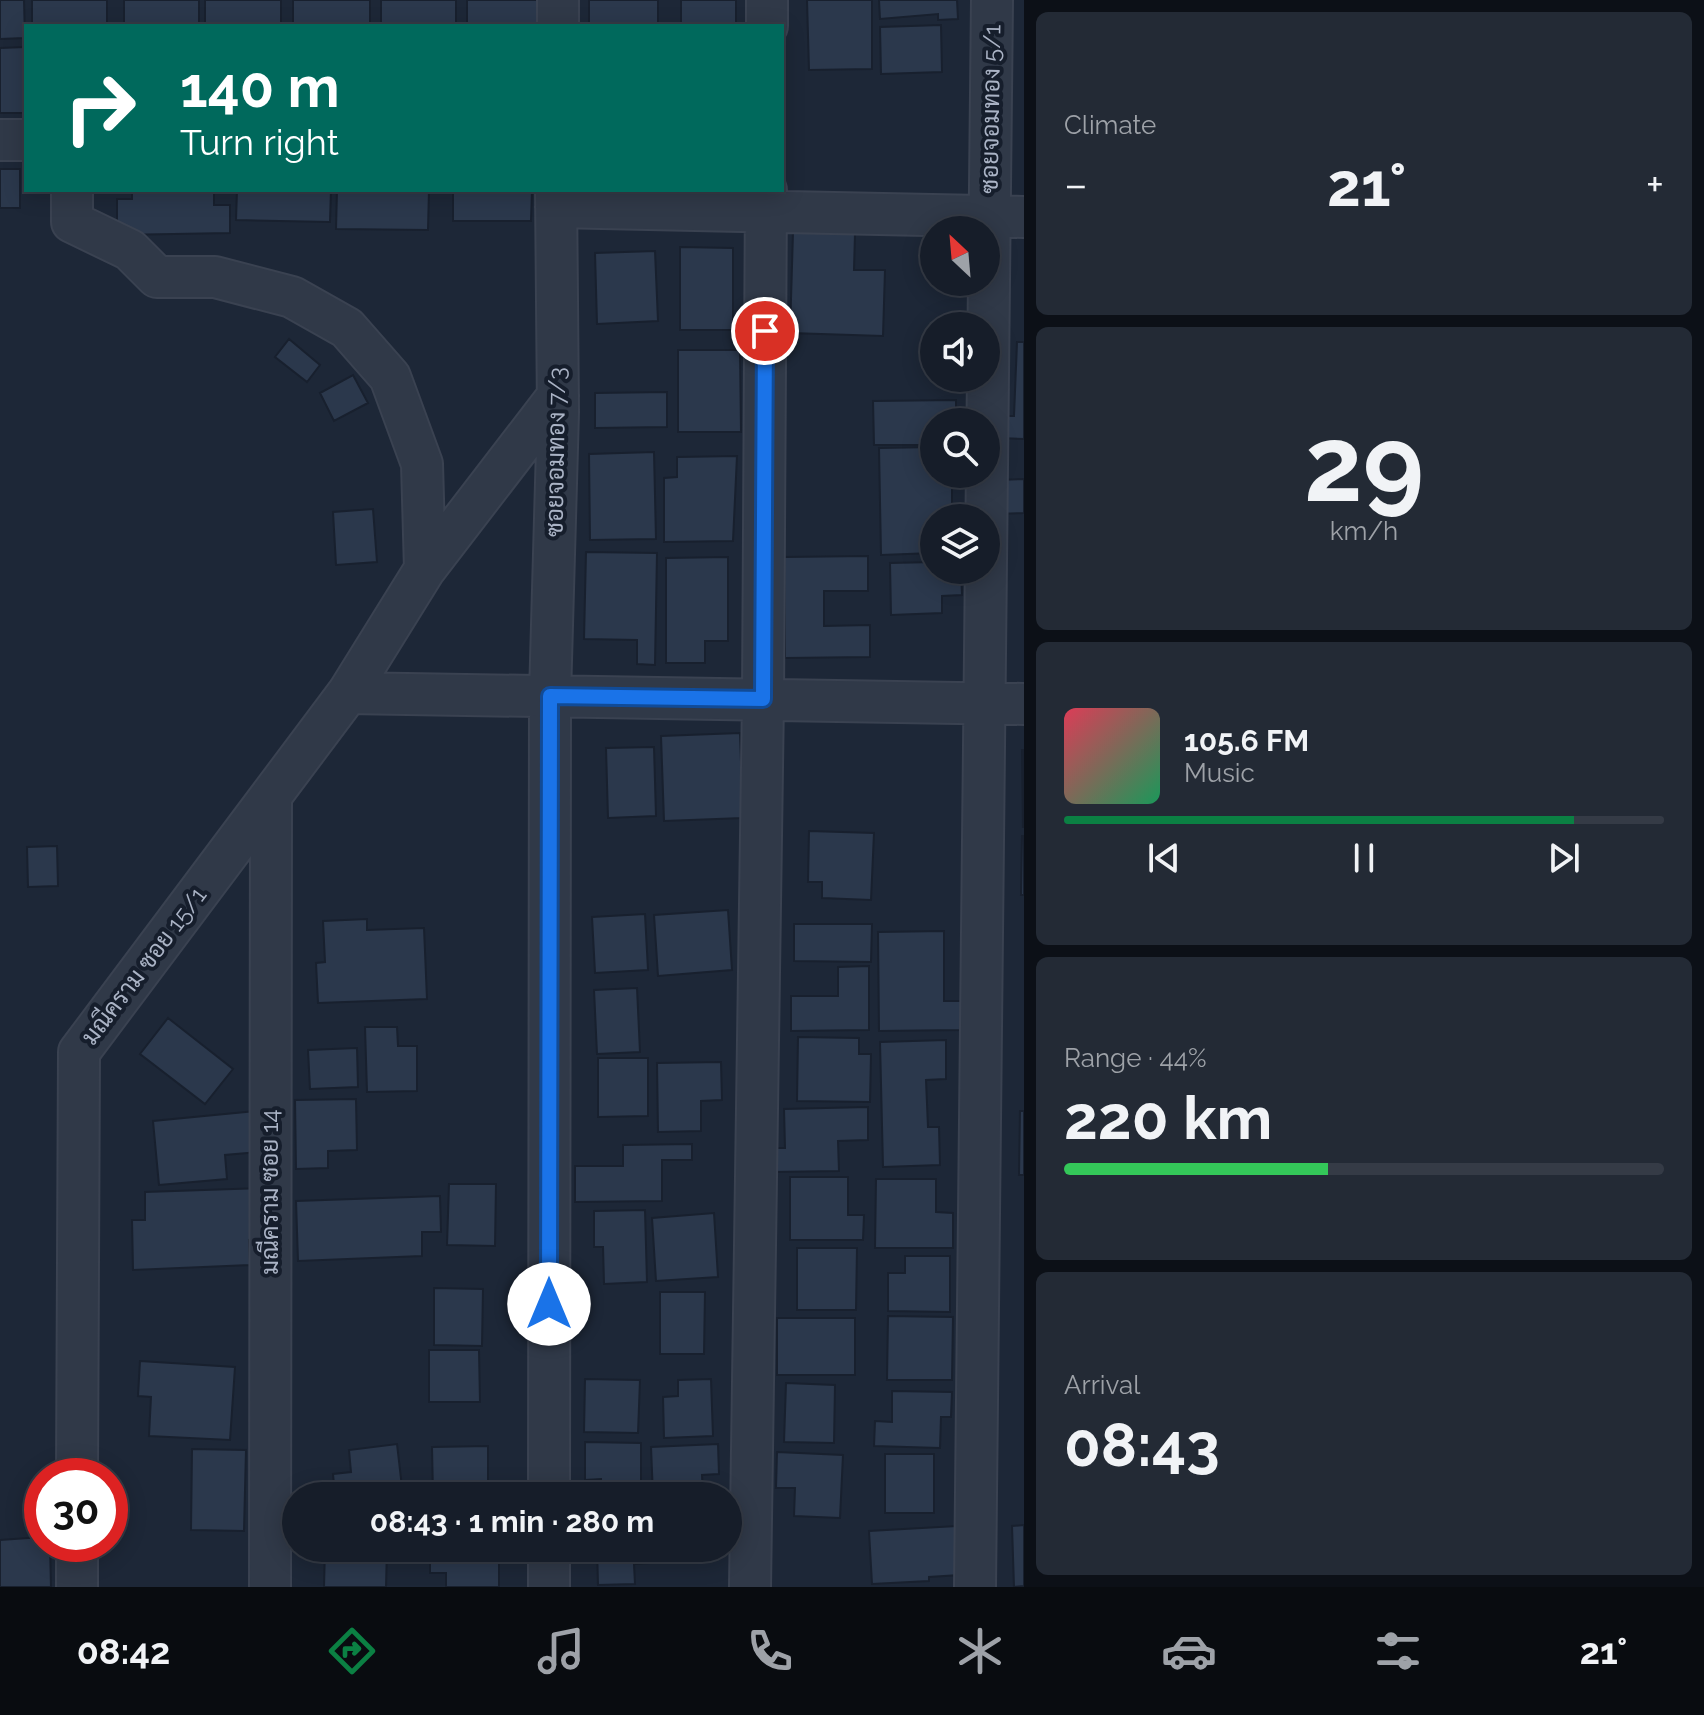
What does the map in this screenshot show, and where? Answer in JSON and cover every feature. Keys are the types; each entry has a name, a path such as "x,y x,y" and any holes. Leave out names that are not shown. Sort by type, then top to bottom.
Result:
{"street":[{"path":"558,0 558,24"},
{"path":"767,0 767,24"},
{"name":"ซอยจอมทอง 5/1","path":"975,1587 985,703 1007,217 992,0"},
{"path":"0,140 24,140"},
{"path":"72,192 72,222 130,250 157,277 215,277 292,297 347,328 390,377 422,464 425,569"},
{"path":"556,198 766,199 1007,217"},
{"name":"ซอยจอมทอง 7/3","path":"549,1482 550,696 558,396 556,198"},
{"path":"750,1587 763,699 766,199"},
{"name":"มณีคราม ซอย 15/1","path":"77,1458 79,1052 348,693 425,569 558,396"},
{"path":"348,693 1024,704"},
{"name":"มณีคราม ซอย 14","path":"270,1587 271,797"},
{"path":"77,1562 77,1587"},
{"path":"549,1562 549,1587"}],"building":[{"path":"0,0 24,0 24,38 0,39"},
{"path":"32,0 107,0 107,24 32,24"},
{"path":"124,0 199,0 199,24 124,24"},
{"path":"205,0 281,0 281,24 205,24"},
{"path":"293,0 370,0 370,24 293,24"},
{"path":"381,0 456,0 456,24 381,24"},
{"path":"467,0 542,0 543,24 467,24"},
{"path":"589,0 658,0 658,24 589,24"},
{"path":"681,0 736,0 736,24 681,24"},
{"path":"807,0 872,0 872,69 809,70"},
{"path":"879,0 957,0 958,19 938,20 938,14 880,19"},
{"path":"941,25 942,72 881,74 880,27"},
{"path":"24,47 24,113 0,113 0,48"},
{"path":"0,169 20,169 20,208 0,208"},
{"path":"132,192 214,192 214,205 230,205 230,233 117,235 117,199 132,199"},
{"path":"237,192 331,192 330,222 236,220"},
{"path":"337,192 429,192 428,230 336,229"},
{"path":"453,192 532,192 531,221 453,221"},
{"path":"793,232 855,234 854,270 885,270 883,336 790,333"},
{"path":"680,247 733,248 733,330 680,330"},
{"path":"655,251 658,321 597,324 595,253"},
{"path":"289,339 320,365 307,382 275,357"},
{"path":"1017,342 1024,342 1024,439 1000,438 1000,416 1014,416"},
{"path":"678,350 740,350 741,432 678,432"},
{"path":"353,375 368,403 334,421 320,393"},
{"path":"667,392 667,427 595,428 595,393"},
{"path":"956,400 956,408 920,408 920,445 874,445 873,401"},
{"path":"920,447 920,488 952,488 952,504 920,504 920,554 881,555 879,448"},
{"path":"654,452 656,539 590,540 589,454"},
{"path":"737,456 733,541 664,542 664,478 677,477 677,457"},
{"path":"1024,479 1024,513 1000,514 1000,504 996,504 1000,480"},
{"path":"373,509 377,562 336,565 333,512"},
{"path":"586,552 657,553 655,665 637,664 637,640 584,639"},
{"path":"868,556 868,591 824,591 824,626 870,625 870,657 785,658 784,557"},
{"path":"728,557 728,641 705,641 705,663 666,663 666,558"},
{"path":"920,562 920,584 962,584 962,595 942,596 942,613 891,615 890,563"},
{"path":"740,733 743,818 664,821 661,736"},
{"path":"654,747 656,816 608,818 606,748"},
{"path":"1022,750 1024,750 1023,828"},
{"path":"809,831 874,833 871,900 822,898 822,882 808,882"},
{"path":"1024,836 1024,895 1021,895"},
{"path":"57,846 58,886 28,887 27,847"},
{"path":"728,910 732,970 658,976 654,915"},
{"path":"645,914 648,970 595,973 592,917"},
{"path":"367,919 367,930 424,928 427,999 318,1003 316,963 325,962 323,921"},
{"path":"794,924 872,924 871,962 794,961"},
{"path":"944,931 944,1001 963,1001 963,1030 879,1031 878,932"},
{"path":"869,966 869,1030 791,1031 791,996 838,996 838,967"},
{"path":"637,988 640,1052 597,1054 594,990"},
{"path":"168,1018 233,1069 205,1104 140,1054"},
{"path":"365,1027 397,1027 398,1046 417,1046 417,1091 367,1092"},
{"path":"798,1037 859,1038 859,1054 871,1054 870,1102 797,1101"},
{"path":"946,1040 946,1079 926,1080 928,1127 939,1127 940,1165 883,1167 880,1042"},
{"path":"357,1048 358,1087 310,1089 308,1050"},
{"path":"598,1058 648,1058 648,1116 598,1117"},
{"path":"721,1062 722,1100 701,1101 701,1131 658,1132 657,1063"},
{"path":"356,1099 357,1150 328,1151 328,1168 296,1169 295,1100"},
{"path":"868,1107 868,1140 838,1141 839,1171 771,1172 770,1148 785,1148 784,1109"},
{"path":"257,1111 260,1152 225,1155 227,1179 159,1185 153,1121"},
{"path":"1020,1111 1024,1111 1024,1175 1019,1175"},
{"path":"692,1144 692,1160 662,1160 662,1201 575,1202 575,1166 623,1166 623,1145"},
{"path":"790,1177 848,1177 848,1215 864,1215 863,1240 790,1240"},
{"path":"876,1179 936,1179 936,1212 953,1213 953,1248 875,1248"},
{"path":"449,1184 496,1184 495,1246 447,1245"},
{"path":"260,1188 261,1239 249,1240 250,1265 133,1270 132,1220 145,1220 145,1192"},
{"path":"440,1196 441,1232 422,1232 422,1256 298,1261 296,1201"},
{"path":"645,1210 647,1282 604,1284 603,1247 594,1247 594,1211"},
{"path":"714,1213 718,1277 656,1281 652,1218"},
{"path":"797,1248 857,1248 856,1310 797,1310"},
{"path":"905,1256 950,1256 950,1312 888,1311 888,1273 905,1273"},
{"path":"434,1288 483,1289 482,1346 434,1345"},
{"path":"660,1292 705,1292 704,1354 660,1354"},
{"path":"888,1316 953,1317 952,1380 887,1380"},
{"path":"777,1318 855,1318 855,1375 777,1375"},
{"path":"429,1350 479,1350 480,1402 429,1402"},
{"path":"140,1361 235,1367 230,1440 149,1436 151,1397 138,1396"},
{"path":"585,1379 640,1380 638,1433 584,1432"},
{"path":"711,1379 713,1436 664,1438 663,1397 678,1396 678,1380"},
{"path":"786,1383 835,1385 834,1443 784,1442"},
{"path":"892,1391 952,1392 951,1417 941,1417 940,1448 874,1446 875,1421 892,1422"},
{"path":"585,1442 641,1443 641,1482 585,1480"},
{"path":"397,1444 401,1482 334,1482 333,1474 351,1472 349,1450"},
{"path":"718,1444 719,1474 702,1475 702,1482 652,1482 651,1447"},
{"path":"488,1446 488,1482 433,1482 432,1447"},
{"path":"192,1449 246,1450 244,1531 191,1530"},
{"path":"777,1452 843,1455 840,1518 794,1516 795,1488 776,1488"},
{"path":"885,1454 934,1454 934,1513 885,1513"},
{"path":"1024,1525 1024,1586 1014,1587 1012,1526"},
{"path":"957,1526 960,1575 929,1577 929,1581 872,1584 869,1531"},
{"path":"24,1538 24,1562 50,1562 51,1587 0,1587 0,1540"},
{"path":"325,1562 387,1562 386,1587 324,1587"},
{"path":"430,1562 499,1562 499,1587 446,1587 446,1573 430,1573"},
{"path":"597,1562 649,1562 634,1564 635,1584 598,1585"}],"route":[{"path":"549,1304 550,696 763,699 765,331"}]}
